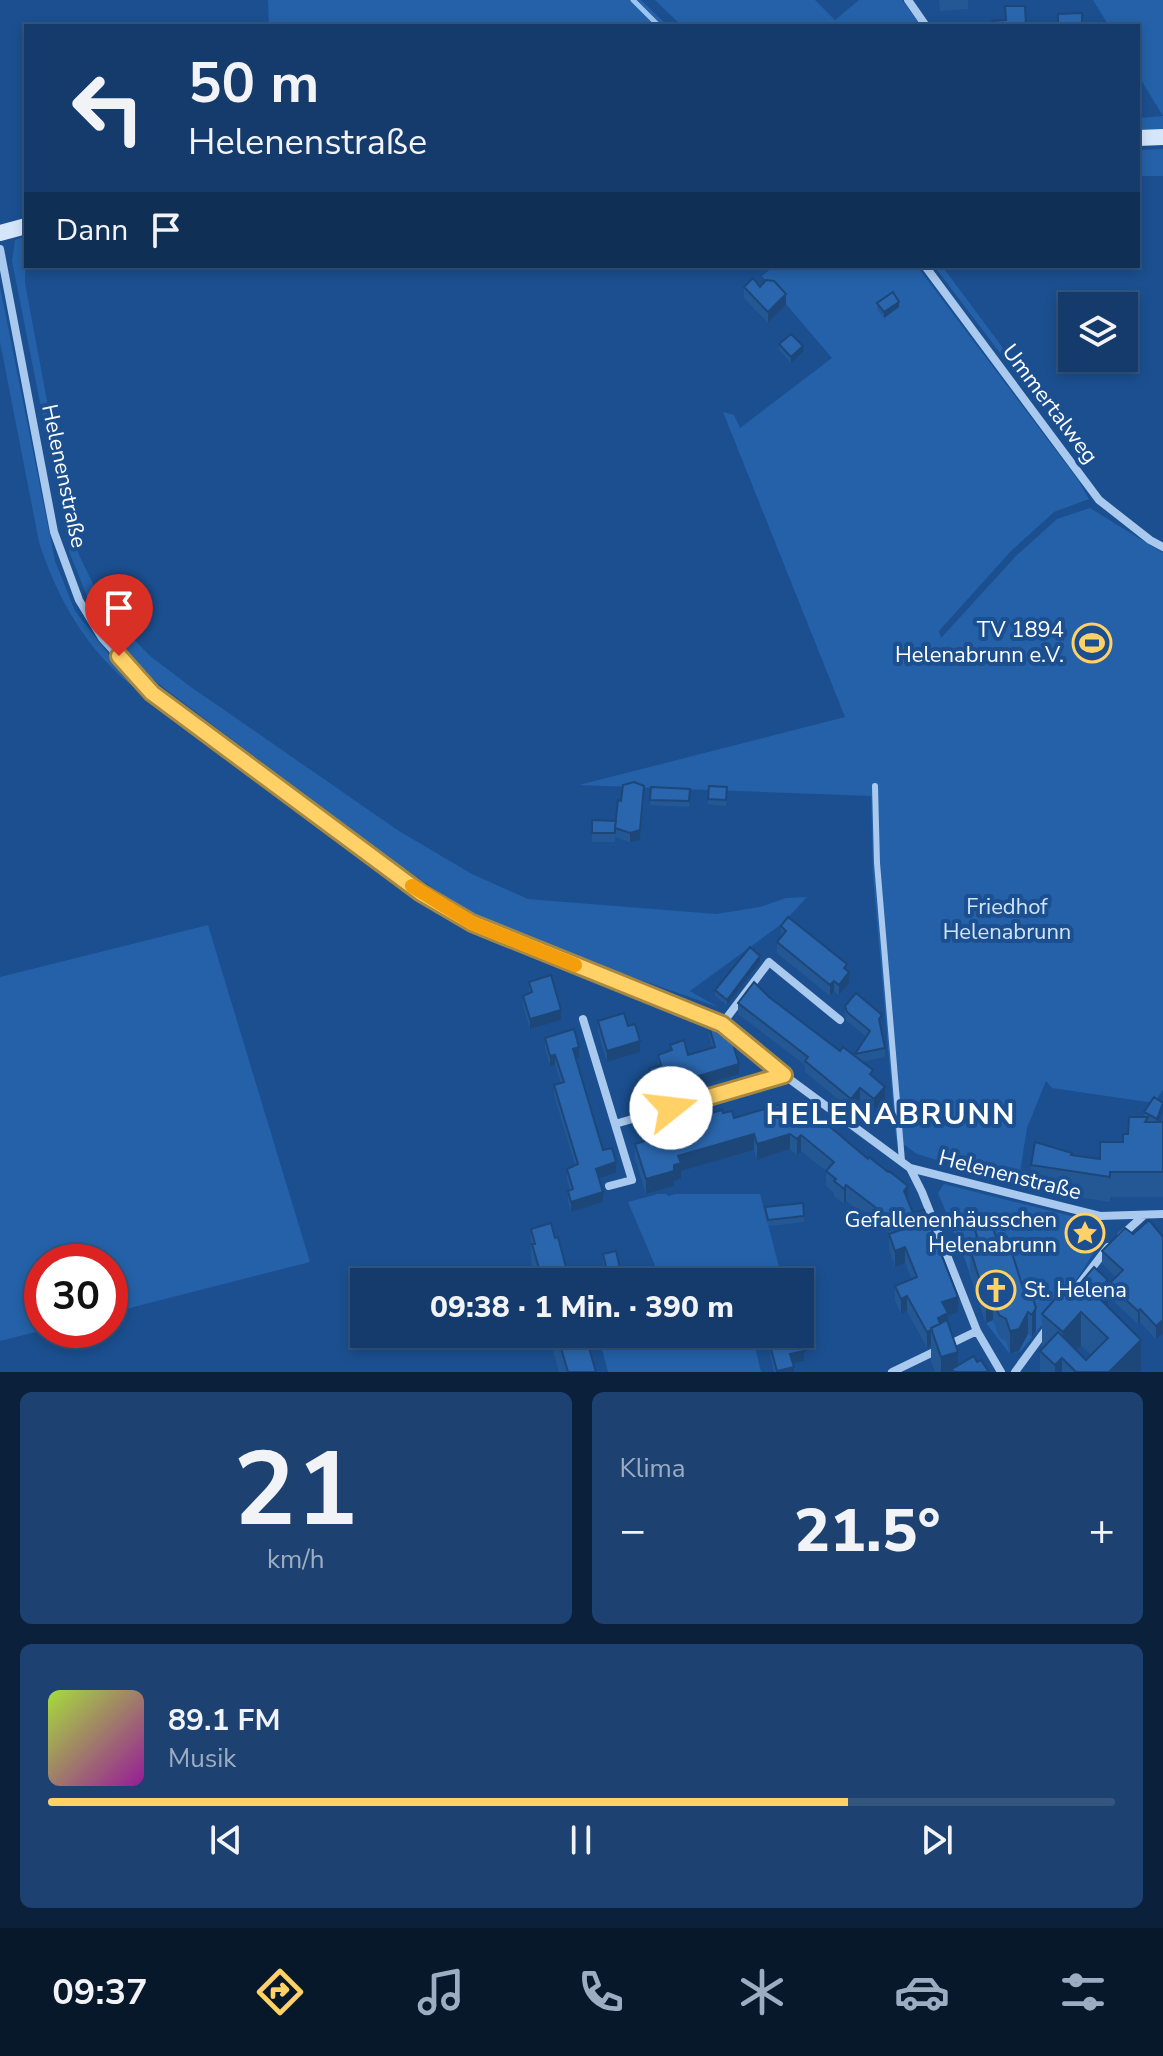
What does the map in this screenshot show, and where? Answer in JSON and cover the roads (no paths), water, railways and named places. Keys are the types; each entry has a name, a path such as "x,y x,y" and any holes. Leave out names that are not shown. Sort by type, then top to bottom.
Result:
{"main road":[{"path":"1140,138 1163,137"},
{"path":"0,241 24,227"}],"street":[{"path":"908,0 925,24"},
{"name":"Helenenstraße","path":"0,241 54,532 63,560 79,600 102,638 152,693 421,893 472,923 722,1024 784,1075 910,1168 1100,1216 1163,1214"},
{"name":"Ummertalweg","path":"926,268 1099,500 1163,547"},
{"path":"722,1024 769,962 840,1020"},
{"path":"583,1019 632,1180 609,1186"},
{"path":"615,1124 784,1075"},
{"path":"910,1168 977,1331 1001,1372"},
{"path":"1063,1306 1104,1250 1143,1216"},
{"path":"1015,1372 1055,1317"},
{"path":"892,1372 977,1331"}],"lane":[{"path":"875,786 876,848 902,1161"}],"waterway":[{"path":"633,0 657,24"}],"place":[{"name":"TV 1894 Helenabrunn e.V.","path":"1092,643"},
{"name":"Gefallenenhäusschen Helenabrunn","path":"1085,1233"},
{"name":"St. Helena","path":"996,1290"}],"district":[{"name":"HELENABRUNN","path":"891,1114"}],"park label":[{"name":"Friedhof Helenabrunn","path":"1007,920"}]}
